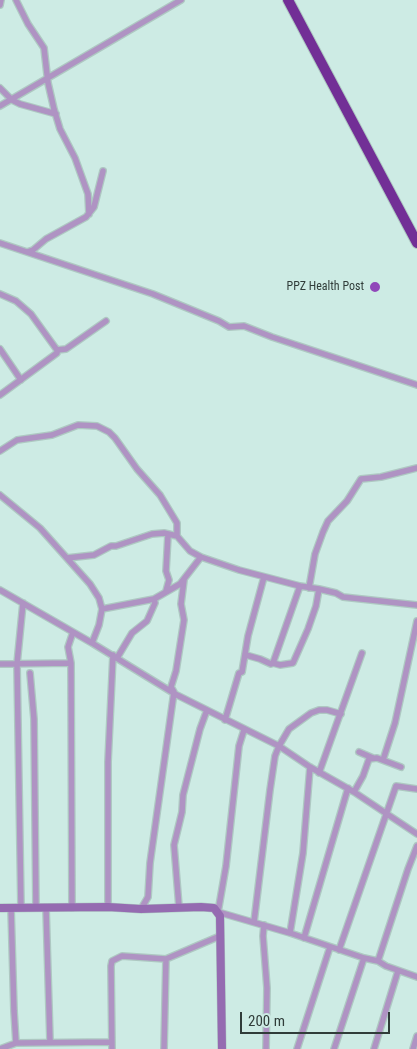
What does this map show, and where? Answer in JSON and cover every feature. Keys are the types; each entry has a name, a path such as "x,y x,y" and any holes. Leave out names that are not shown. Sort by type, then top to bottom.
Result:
{"highway":[{"path":"288,0 417,243"}],"street":[{"path":"0,6 1,0"},
{"path":"16,0 28,24 44,48 47,78 60,129 75,158 86,189 89,201 89,214"},
{"path":"0,106 181,0"},
{"path":"0,88 11,99 20,104 56,114"},
{"path":"27,252 89,214 94,207 103,171"},
{"path":"0,243 153,294 229,326 244,326 417,385"},
{"path":"0,294 16,301 31,314 57,350"},
{"path":"57,350 66,349 106,321"},
{"path":"0,349 21,380"},
{"path":"0,395 54,356 57,350"},
{"path":"0,451 17,440 52,435 78,426 104,428 115,438 132,462 165,501 177,524 177,536"},
{"path":"309,588 315,554 322,532 328,522 347,501 361,478 381,477 417,468"},
{"path":"0,495 40,528 90,584 99,598 102,609 99,625 92,643"},
{"path":"67,558 94,555 111,546 152,534 164,533 177,536 190,551 201,557 230,568 336,593 343,598 417,605"},
{"path":"166,591 169,580 166,571 168,534"},
{"path":"102,609 154,599 180,584 201,557"},
{"path":"225,720 246,655 248,636 264,577"},
{"path":"141,909 148,897 150,863 174,693 171,687 176,671 184,620 181,604 184,580"},
{"path":"273,663 300,586"},
{"path":"246,655 271,664 293,663 316,606 319,589"},
{"path":"0,590 115,656 174,693 279,746 319,773 351,790 417,834"},
{"path":"108,907 108,762 115,656 132,633 147,621 155,603 154,599"},
{"path":"21,908 17,664 23,603"},
{"path":"382,760 395,723 417,622"},
{"path":"72,908 71,663 68,648 73,632"},
{"path":"319,773 362,653"},
{"path":"0,664 71,663"},
{"path":"30,673 34,719 36,908"},
{"path":"178,907 174,845 182,812 183,795 200,729 207,710"},
{"path":"254,922 270,790 275,756 279,746 289,729 311,713 319,710 328,710 341,714"},
{"path":"222,1049 218,912 226,866 239,746 244,730"},
{"path":"359,752 400,767"},
{"path":"304,938 351,790 363,776 370,759 373,758"},
{"path":"290,933 303,853 310,767"},
{"path":"339,950 396,786 417,789"},
{"path":"378,961 417,846"},
{"path":"0,908 108,907 141,909 208,907 214,908 218,912 378,961 398,971 417,977"},
{"path":"11,908 16,1043"},
{"path":"46,908 50,1042"},
{"path":"264,925 263,936 267,988 266,1049"},
{"path":"112,1049 112,960 122,956 166,959 220,936"},
{"path":"297,1049 330,947"},
{"path":"334,1049 364,958"},
{"path":"164,1049 166,959"},
{"path":"374,1049 398,971"},
{"path":"413,1049 417,1036"},
{"path":"57,1042 57,1049"},
{"path":"0,1049 16,1043 112,1042"}],"place":[{"name":"PPZ Health Post","path":"375,287"}]}
